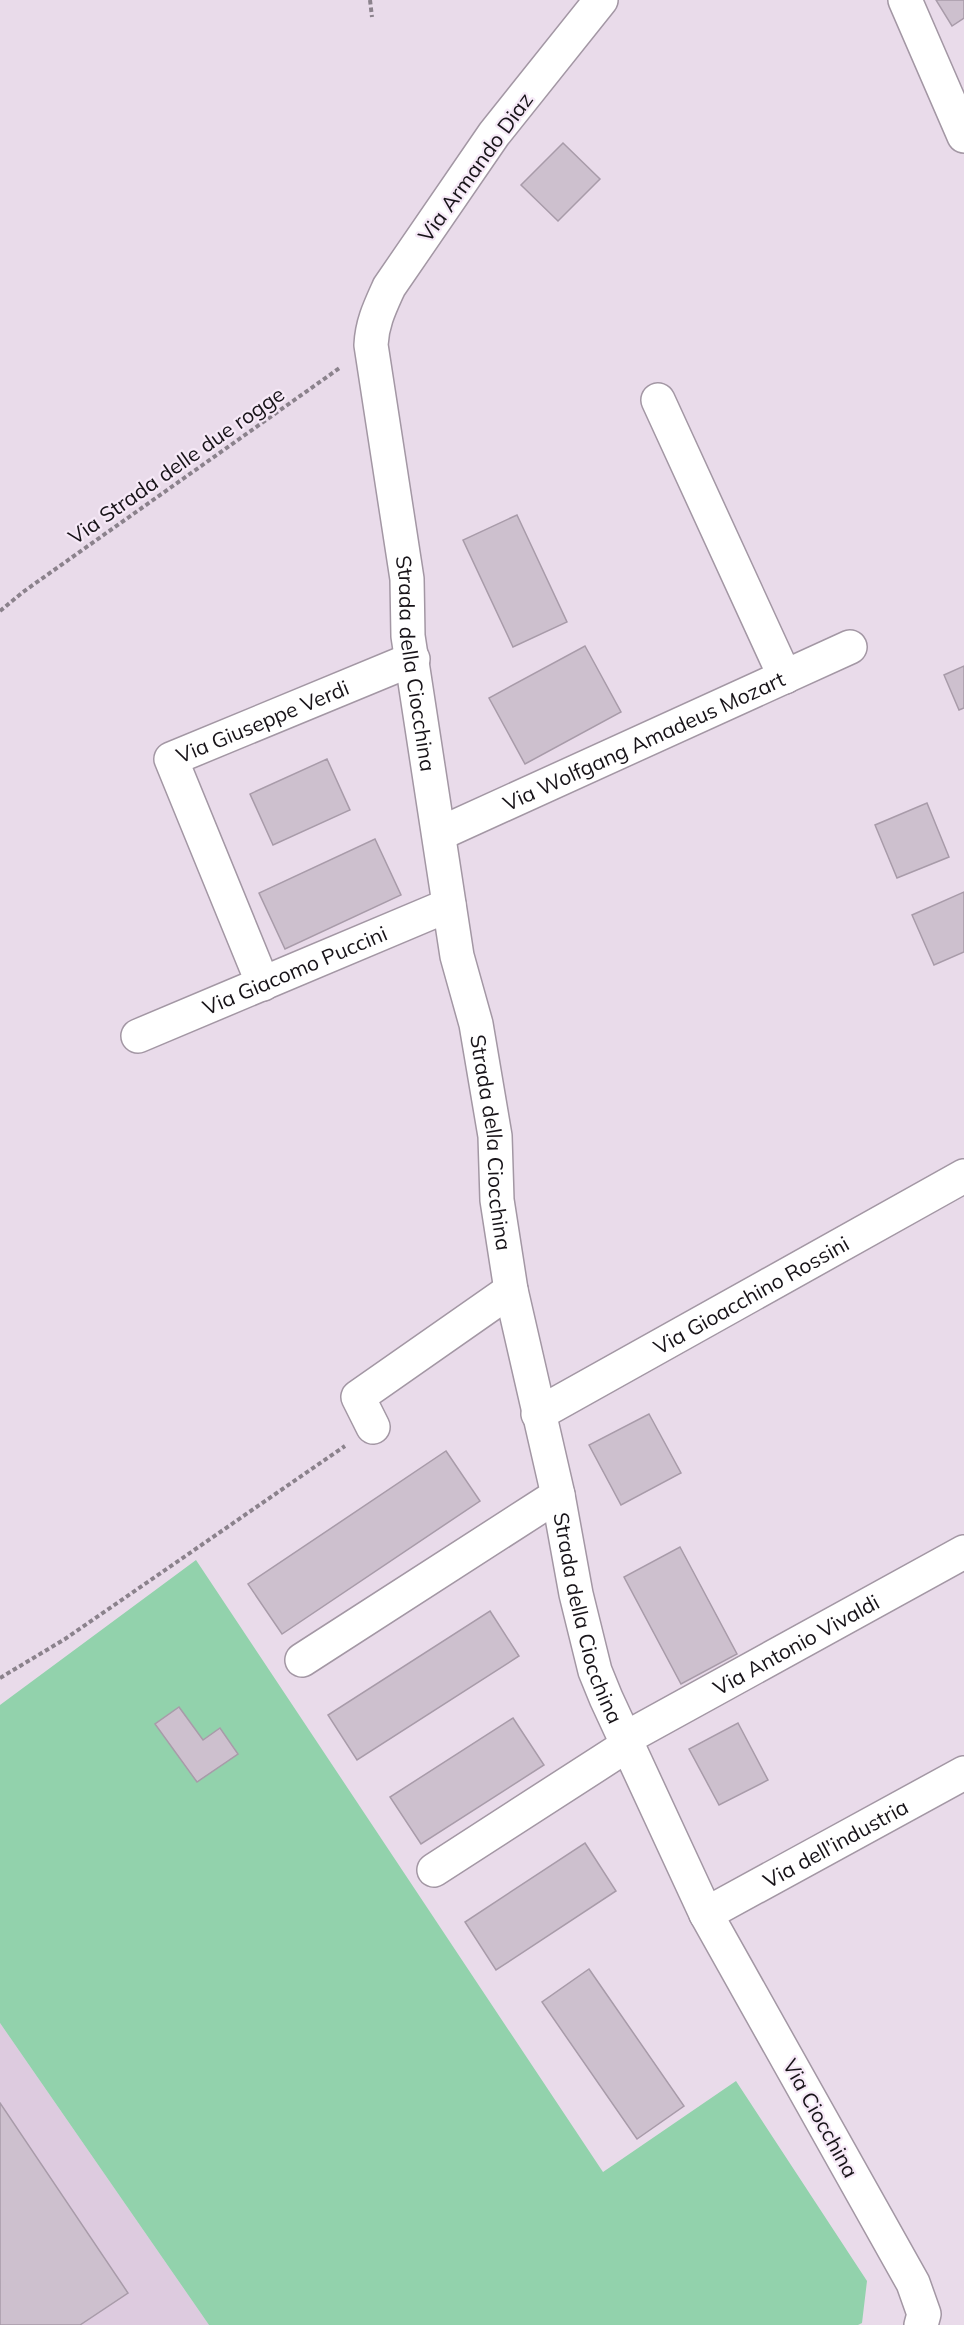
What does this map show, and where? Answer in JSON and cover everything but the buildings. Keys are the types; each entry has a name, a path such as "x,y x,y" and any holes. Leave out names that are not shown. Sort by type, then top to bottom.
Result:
{"street":[{"name":"Via Armando Diaz","path":"371,345 376,313 389,287 494,135 601,0"},
{"path":"905,0 953,78 964,136"},
{"name":"Strada della Ciocchina","path":"371,345 406,569 407,623 449,905 459,965 478,1034 495,1136 497,1200 511,1290 558,1495 588,1646 606,1698 706,1914"},
{"path":"658,400 784,677"},
{"name":"Via Wolfgang Amadeus Mozart","path":"439,834 850,647"},
{"name":"Via Giuseppe Verdi","path":"263,984 171,759 413,659"},
{"name":"Via Giacomo Puccini","path":"138,1036 449,905"},
{"name":"Via Gioacchino Rossini","path":"538,1414 964,1176"},
{"path":"373,1427 358,1397 511,1290"},
{"path":"302,1660 558,1495"},
{"name":"Via Antonio Vivaldi","path":"434,1870 627,1741 964,1552"},
{"name":"Via dell'industria","path":"706,1914 964,1773"},
{"name":"Via Ciocchina","path":"706,1914 913,2283 924,2314 921,2325"}],"path":[{"path":"370,0 372,17"},
{"name":"Via Strada delle due rogge","path":"0,611 23,592 371,345"},
{"path":"0,1678 64,1640 373,1427"}],"shaded area":[{"path":"0,2023 209,2325 0,2325"}],"green space":[{"path":"196,1560 603,2172 736,2081 867,2281 862,2323 858,2325 209,2325 0,2023 0,1705"}]}
